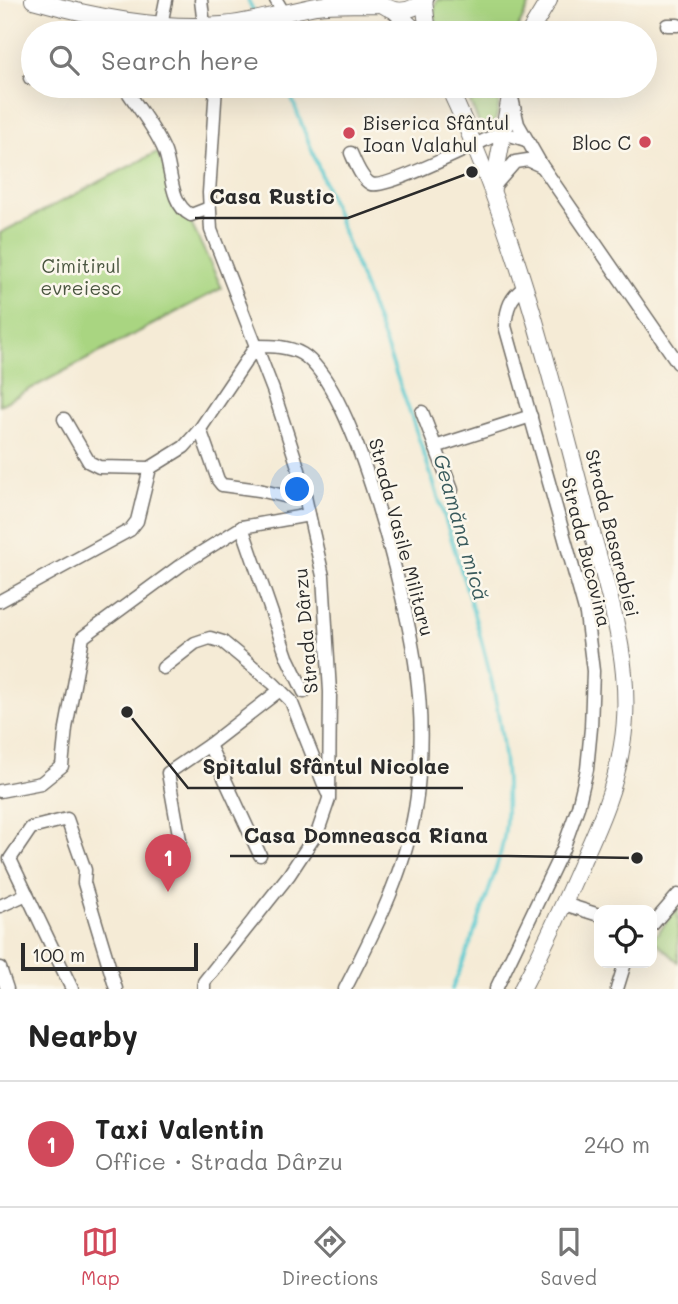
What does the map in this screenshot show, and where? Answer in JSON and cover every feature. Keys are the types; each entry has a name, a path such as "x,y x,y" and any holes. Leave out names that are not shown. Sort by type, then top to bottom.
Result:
{"main road":[{"path":"33,0 88,14 134,21"},
{"path":"536,21 549,0"},
{"path":"248,21 280,16 323,3 416,8 425,1"},
{"path":"425,1 427,21"},
{"path":"384,5 403,21"},
{"name":"Strada Basarabiei","path":"454,98 493,188 542,337 613,615 624,674 624,732 614,781 602,818 526,982"},
{"path":"493,188 511,98"}],"street":[{"path":"162,21 166,0"},
{"path":"201,0 204,21"},
{"path":"276,0 280,16"},
{"path":"88,14 90,21"},
{"path":"132,98 164,149 175,194 183,210 191,215 209,208"},
{"name":"Strada Dârzu","path":"200,987 289,875 318,831 329,799 330,692 323,576 305,494 273,390 211,230 209,208 215,98"},
{"path":"513,98 516,119 542,166 678,363"},
{"path":"351,153 362,175 371,184 379,185 505,133 526,140"},
{"path":"493,188 514,162 528,160 542,166"},
{"name":"Strada Bucovina","path":"496,989 567,839 587,769 591,729 593,671 586,614 505,326 507,309 513,295 525,287"},
{"path":"64,419 89,462 99,467 150,468 184,447 200,429 256,346"},
{"name":"Strada Vasile Militaru","path":"256,346 280,346 303,355 317,369 347,420 362,456 393,564 416,670 421,760 406,852 381,918 345,989"},
{"path":"422,412 452,490"},
{"path":"435,447 531,416"},
{"path":"200,429 222,485 284,496 305,494"},
{"path":"0,601 130,530 137,521 150,468"},
{"path":"0,791 41,783 62,766 66,728 83,637 181,565 242,527 309,515"},
{"path":"242,527 287,657 304,691"},
{"path":"163,668 195,643 210,638 223,642 290,701 329,799"},
{"path":"180,840 168,773 209,745 279,690"},
{"path":"290,701 304,691 330,692"},
{"path":"209,745 260,855"},
{"path":"72,989 10,859 31,828 67,819 85,870 84,883 116,989"},
{"path":"0,906 27,894"},
{"path":"657,919 678,895"},
{"path":"564,904 594,913"},
{"path":"508,965 526,982"},
{"path":"0,968 7,989"},
{"path":"617,989 623,968"}],"green space":[{"path":"437,0 532,0 521,21 436,21"},
{"path":"468,98 499,98 495,121 487,129 480,125"},
{"name":"Cimitirul evreiesc","path":"157,152 222,288 0,405 0,233"},
{"path":"678,908 678,962 657,943 657,934"}],"waterway":[{"name":"Geamăna mică","path":"248,0 255,14"},
{"name":"Geamăna mică","path":"292,98 418,436 475,618 499,718 506,785 504,836 485,902 452,989"}],"place":[{"name":"Biserica Sfântul Ioan Valahul","path":"349,133"},
{"name":"Bloc C","path":"645,142"},
{"name":"Casa Rustic","path":"472,172"},
{"name":"Spitalul Sfântul Nicolae","path":"127,712"},
{"name":"Casa Domneasca Riana","path":"637,858"},
{"name":"Taxi Valentin","path":"168,892"}]}
